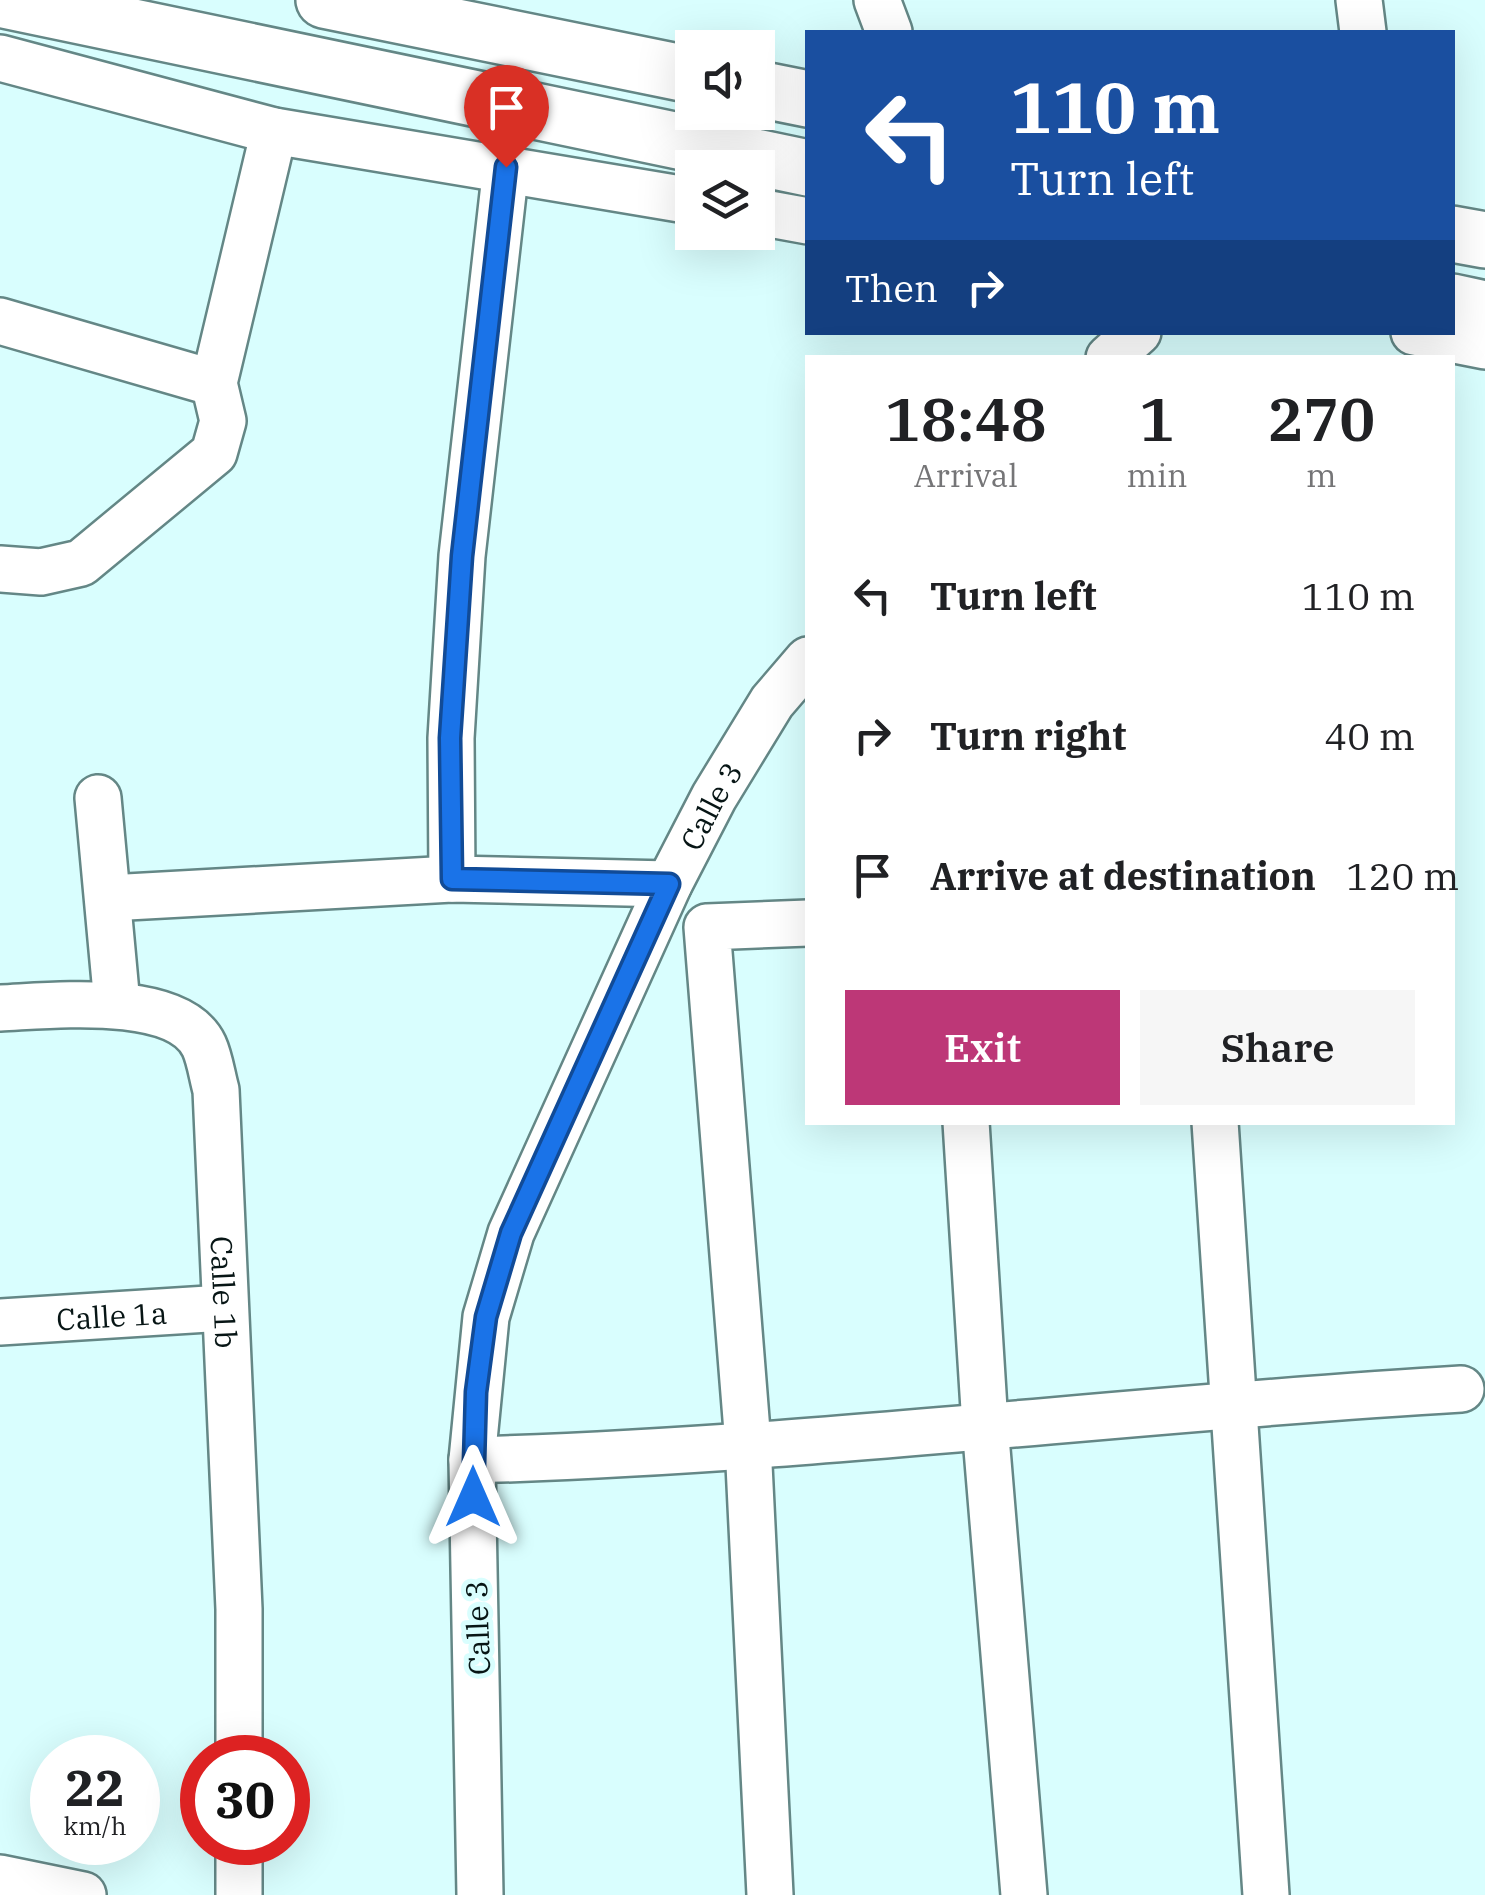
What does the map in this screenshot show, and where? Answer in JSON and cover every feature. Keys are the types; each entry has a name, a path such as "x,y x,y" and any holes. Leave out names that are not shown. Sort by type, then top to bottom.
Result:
{"main road":[{"path":"4,0 805,167"},
{"path":"324,0 480,16 675,70"},
{"path":"775,92 805,98"},
{"path":"1455,235 1485,240"},
{"path":"1455,303 1485,309"}],"street":[{"path":"877,0 888,30"},
{"path":"1360,0 1364,30"},
{"path":"0,58 274,131 675,198"},
{"path":"0,569 41,572 81,563 214,453 223,421 214,383 274,131"},
{"path":"452,879 450,738 462,556 506,167"},
{"path":"775,215 805,220"},
{"path":"0,320 214,383"},
{"path":"1113,355 1135,335"},
{"path":"1429,335 1485,346"},
{"name":"Calle 3","path":"480,1895 472,1460 486,1317 511,1233 669,884 714,797 772,702 805,664"},
{"path":"98,798 118,1004"},
{"path":"109,898 452,879 669,884"},
{"path":"770,1895 748,1444 707,927 805,923"},
{"name":"Calle 1b","path":"0,1008 118,1004 169,1016 203,1042 216,1090 238,1609 238,1735"},
{"path":"966,1125 985,1425 1024,1895"},
{"path":"1215,1125 1266,1895"},
{"name":"Calle 1a","path":"0,1322 224,1308"},
{"path":"472,1460 748,1444 1231,1402 1461,1389"},
{"path":"238,1865 238,1895"},
{"path":"0,1878 83,1895"}],"route":[{"path":"473,1497 476,1392 486,1317 511,1233 669,884 452,879 450,738 462,556 506,167"}]}
